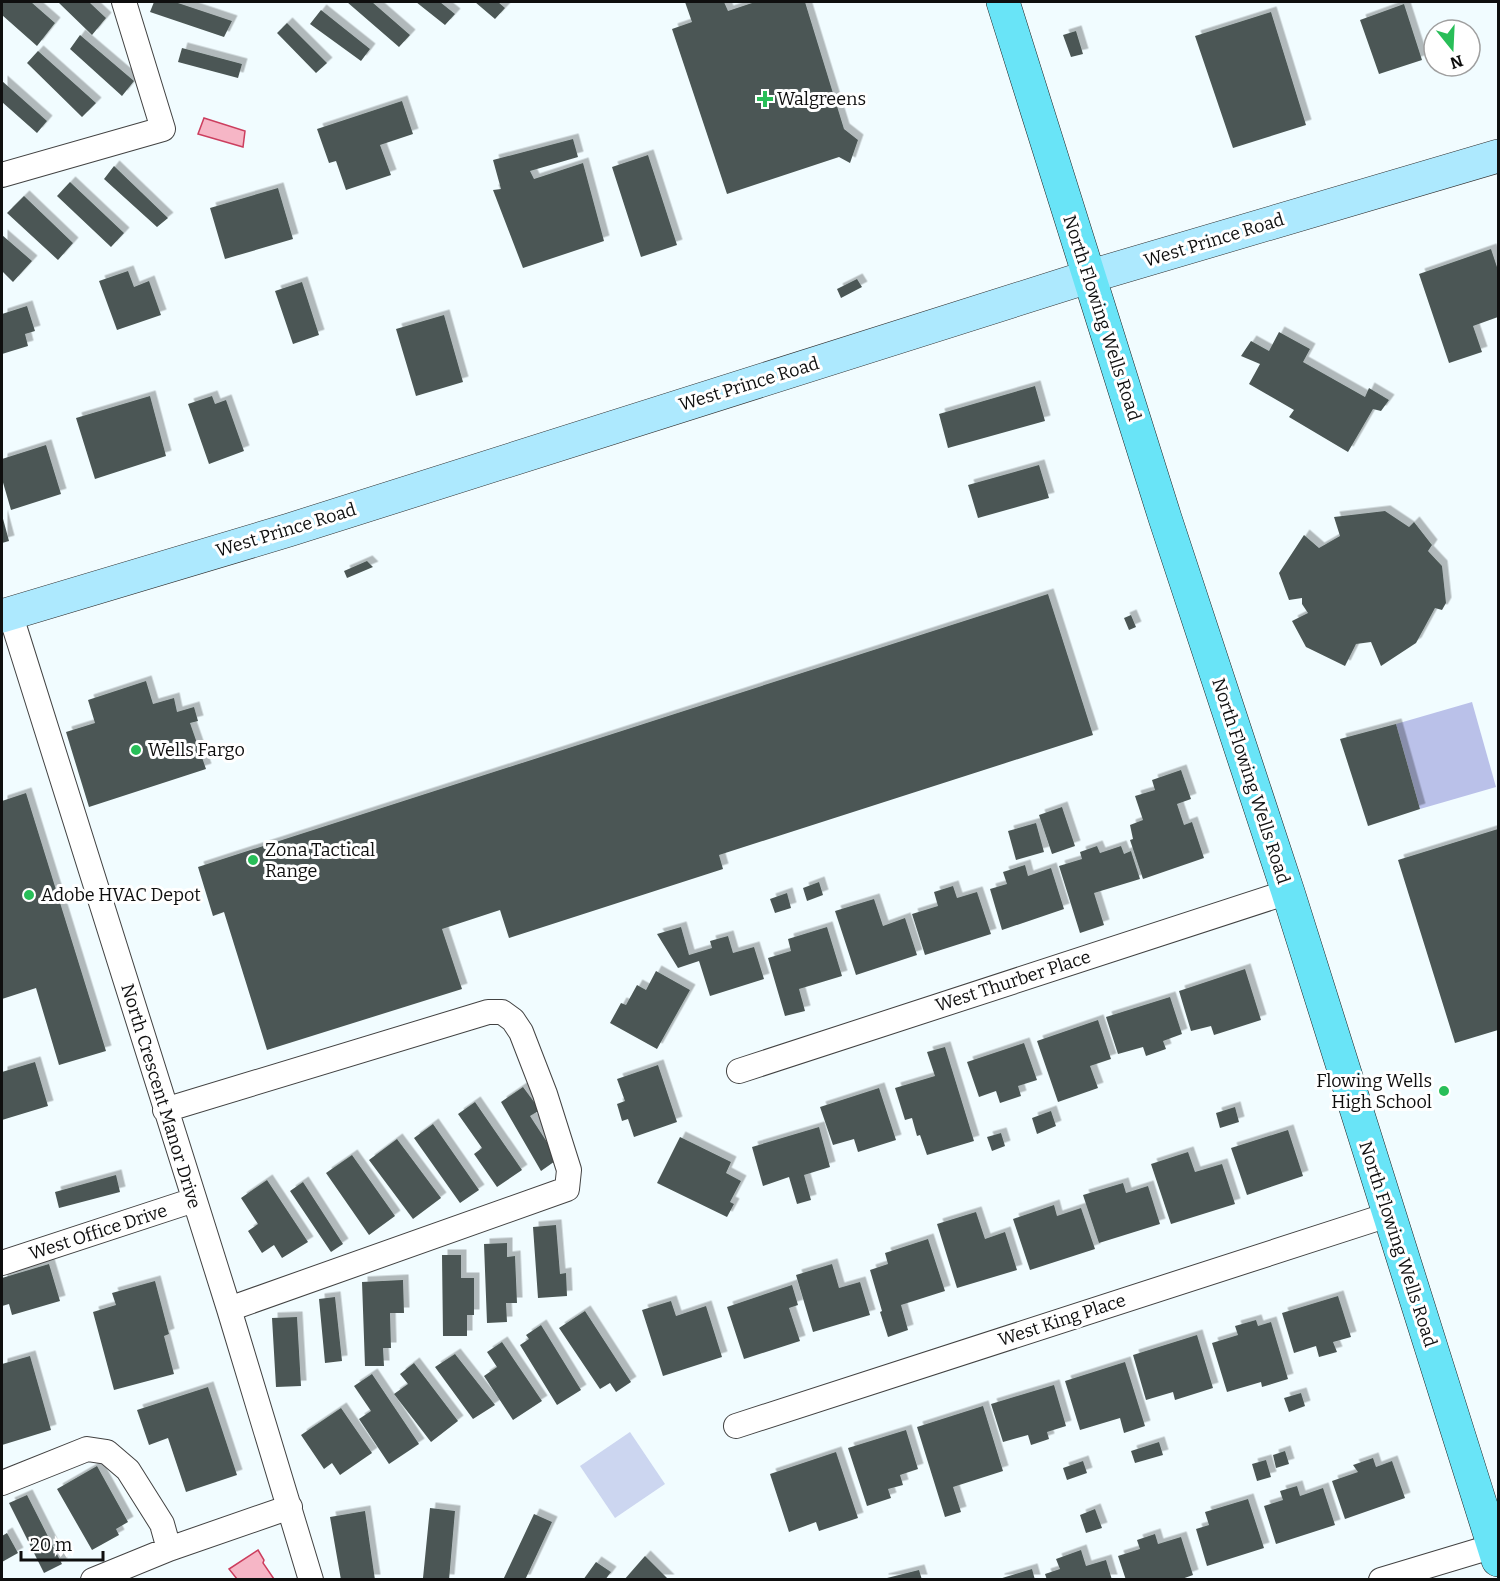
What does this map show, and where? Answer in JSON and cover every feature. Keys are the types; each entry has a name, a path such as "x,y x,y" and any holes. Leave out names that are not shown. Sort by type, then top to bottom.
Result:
{"main road":[{"name":"North Flowing Wells Road","path":"1003,2 1165,518 1288,892 1496,1553"},
{"name":"West Prince Road","path":"6,615 288,530 1090,276 1498,156"}],"street":[{"path":"2,175 163,129 124,2"},
{"name":"North Crescent Manor Drive","path":"6,615 229,1309 311,1580"},
{"name":"West Thurber Place","path":"739,1071 1288,892"},
{"path":"165,1110 488,1012 502,1012 513,1020 521,1032 545,1094 569,1170 567,1189 229,1309"},
{"name":"West Office Drive","path":"2,1263 194,1200"},
{"name":"West King Place","path":"736,1426 1388,1215"},
{"path":"2,1483 87,1449 107,1452 128,1470 162,1524 169,1550"},
{"path":"93,1580 290,1507"},
{"path":"1381,1580 1496,1553"}],"shaded area":[{"path":"204,118 245,131 243,147 198,134"},
{"path":"1472,702 1496,787 1420,809 1396,724"},
{"path":"630,1432 665,1484 615,1518 580,1466"},
{"path":"258,1550 264,1560 263,1563 274,1579 237,1579 229,1569"}],"building":[{"path":"2,2 31,2 55,23 37,46 2,15"},
{"path":"58,2 89,2 106,18 92,35"},
{"path":"154,2 175,2 232,21 224,37 150,12"},
{"path":"347,2 372,2 410,35 399,47"},
{"path":"416,2 440,2 455,14 445,25"},
{"path":"475,2 498,2 505,8 495,19"},
{"name":"Walgreens","path":"685,2 724,2 728,11 755,2 805,2 844,129 858,140 850,163 839,157 727,194 672,29 692,22"},
{"path":"1404,4 1422,60 1379,74 1360,20"},
{"path":"321,10 370,49 361,61 310,24"},
{"path":"1271,12 1306,125 1233,148 1195,36"},
{"path":"287,23 327,63 316,73 277,33"},
{"path":"1076,31 1083,54 1071,57 1063,35"},
{"path":"80,35 134,81 122,96 70,49"},
{"path":"182,48 242,64 238,78 178,62"},
{"path":"38,51 96,103 82,117 27,63"},
{"path":"2,81 47,121 37,133 2,102"},
{"path":"402,101 413,134 380,145 391,175 346,190 336,161 329,163 317,129"},
{"path":"573,139 578,157 530,171 534,179 583,163 604,241 523,268 493,190 501,189 493,160"},
{"path":"648,155 677,245 641,257 612,167"},
{"path":"114,166 168,218 157,227 104,179"},
{"path":"70,182 124,233 111,247 57,196"},
{"path":"278,188 293,239 225,259 210,208"},
{"path":"24,196 73,243 58,260 7,213"},
{"path":"2,235 32,261 13,282 2,271"},
{"path":"1491,249 1498,270 1498,317 1473,326 1482,352 1449,363 1419,274"},
{"path":"128,271 134,287 149,281 161,315 117,330 99,281"},
{"path":"857,279 862,287 841,298 837,289"},
{"path":"302,282 319,335 293,344 275,291"},
{"path":"27,306 35,331 25,334 28,346 2,354 2,314"},
{"path":"444,315 463,382 416,396 396,329"},
{"path":"1279,332 1310,349 1303,362 1365,397 1369,388 1389,400 1381,411 1373,409 1348,452 1289,417 1294,410 1249,384 1260,364 1241,356 1251,341 1269,351"},
{"path":"1035,386 1045,421 948,448 939,414"},
{"path":"150,396 166,456 95,479 76,418"},
{"path":"212,396 215,404 226,400 244,451 209,464 188,404"},
{"path":"46,445 61,494 11,510 2,479 2,459"},
{"path":"1039,465 1049,498 978,518 968,485"},
{"path":"1385,511 1409,527 1414,522 1432,545 1428,551 1442,566 1446,603 1442,610 1435,608 1416,643 1381,666 1371,642 1356,644 1345,666 1306,647 1292,621 1308,613 1302,604 1302,598 1289,600 1279,573 1304,535 1319,548 1340,536 1334,517"},
{"path":"2,515 9,541 2,543"},
{"path":"367,561 373,567 347,578 344,571"},
{"path":"1048,594 1093,735 719,855 723,869 509,938 500,910 442,929 462,989 267,1050 224,912 213,916 198,867"},
{"path":"1131,615 1136,627 1129,630 1124,618"},
{"name":"Wells Fargo","path":"146,681 153,704 174,698 177,712 194,707 198,721 190,723 206,769 89,807 66,732 95,723 88,700"},
{"path":"1396,724 1420,809 1368,826 1340,739"},
{"path":"1181,770 1191,799 1177,804 1184,825 1192,822 1204,858 1143,879 1130,840 1133,839 1130,825 1143,820 1135,796 1155,790 1152,780"},
{"name":"Adobe HVAC Depot","path":"26,793 106,1051 59,1065 36,988 2,999 2,801"},
{"path":"1062,807 1075,846 1052,854 1039,815"},
{"path":"1036,823 1044,852 1016,860 1008,831"},
{"path":"1498,829 1498,1030 1455,1043 1398,860"},
{"path":"1097,846 1100,853 1121,846 1124,854 1131,851 1140,879 1094,893 1104,925 1080,933 1059,866 1082,859 1080,852"},
{"path":"1025,865 1028,876 1051,868 1064,909 1002,930 990,889 1007,884 1003,872"},
{"path":"819,882 823,895 807,901 803,888"},
{"path":"953,886 957,898 977,892 991,934 925,955 912,914 938,906 934,892"},
{"path":"787,893 791,908 775,913 770,899"},
{"path":"874,899 883,926 905,918 917,955 856,975 835,911"},
{"path":"681,927 689,955 712,948 710,941 728,936 733,953 754,947 764,979 710,996 699,961 678,968 657,934"},
{"path":"827,927 842,976 799,989 805,1011 785,1016 768,958 791,951 788,939"},
{"path":"1245,969 1261,1020 1214,1035 1211,1026 1191,1031 1179,991"},
{"path":"656,971 690,990 657,1049 610,1023 621,1003 626,1005 637,985 646,990"},
{"path":"1170,997 1182,1034 1163,1041 1166,1049 1146,1056 1143,1047 1118,1054 1106,1017"},
{"path":"1098,1020 1111,1059 1090,1066 1098,1088 1058,1102 1037,1041"},
{"path":"1024,1043 1037,1080 1018,1086 1021,1096 1000,1103 996,1091 979,1097 967,1062"},
{"path":"945,1047 974,1141 927,1155 920,1135 917,1136 912,1118 905,1120 895,1088 935,1076 927,1052"},
{"path":"35,1062 48,1106 2,1120 2,1072"},
{"path":"658,1065 677,1122 634,1137 628,1119 622,1121 617,1104 625,1101 617,1079"},
{"path":"523,1087 540,1110 530,1116 558,1159 541,1171 501,1102"},
{"path":"879,1088 896,1140 858,1152 854,1139 833,1145 820,1107"},
{"path":"475,1102 522,1170 497,1187 474,1154 482,1148 458,1114"},
{"path":"1235,1107 1239,1122 1220,1128 1216,1113"},
{"path":"1051,1111 1056,1126 1037,1134 1032,1118"},
{"path":"433,1124 479,1190 460,1203 414,1138"},
{"path":"819,1127 830,1167 804,1175 811,1200 797,1204 789,1177 763,1186 752,1147"},
{"path":"1288,1130 1303,1176 1247,1195 1231,1148"},
{"path":"1001,1133 1005,1146 992,1151 987,1137"},
{"path":"680,1137 731,1162 726,1173 741,1181 730,1202 734,1204 727,1217 657,1183"},
{"path":"397,1139 441,1198 413,1219 369,1160"},
{"path":"1188,1152 1195,1172 1222,1164 1235,1204 1171,1224 1151,1164"},
{"path":"352,1155 395,1216 369,1235 326,1173"},
{"path":"116,1175 120,1192 59,1208 55,1192"},
{"path":"267,1180 308,1242 282,1258 274,1245 262,1253 248,1231 258,1224 241,1198"},
{"path":"303,1182 343,1244 331,1252 290,1191"},
{"path":"1123,1183 1126,1193 1148,1186 1160,1224 1099,1243 1083,1195"},
{"path":"1054,1205 1057,1216 1081,1208 1095,1249 1030,1270 1013,1219"},
{"path":"976,1212 985,1239 1005,1232 1017,1270 957,1288 937,1224"},
{"path":"556,1225 560,1274 566,1273 567,1296 538,1298 533,1227"},
{"path":"928,1239 945,1291 901,1305 908,1330 888,1337 870,1270 888,1264 885,1253"},
{"path":"507,1243 507,1257 515,1256 517,1303 506,1303 507,1322 487,1323 484,1244"},
{"path":"442,1255 461,1255 461,1278 474,1278 474,1315 467,1315 467,1336 443,1336"},
{"path":"49,1264 60,1301 12,1315 9,1304 2,1306 2,1278"},
{"path":"832,1264 839,1288 860,1282 870,1315 813,1332 796,1275"},
{"path":"403,1280 404,1313 390,1313 391,1348 383,1348 384,1366 365,1366 362,1282"},
{"path":"155,1281 169,1334 164,1336 174,1374 114,1390 93,1312 116,1305 112,1293"},
{"path":"792,1285 798,1305 789,1308 800,1341 744,1359 727,1307"},
{"path":"1338,1296 1351,1337 1333,1342 1337,1352 1319,1357 1316,1346 1294,1353 1282,1313"},
{"path":"335,1297 342,1361 325,1363 319,1299"},
{"path":"671,1301 676,1316 706,1306 722,1357 663,1376 642,1310"},
{"path":"585,1311 631,1382 616,1392 610,1383 600,1389 559,1328"},
{"path":"297,1317 301,1386 276,1387 272,1318"},
{"path":"1256,1320 1258,1326 1271,1322 1288,1379 1262,1387 1261,1382 1227,1392 1212,1343 1238,1335 1235,1326"},
{"path":"541,1325 581,1390 557,1405 520,1345 529,1339 526,1335"},
{"path":"1197,1335 1213,1388 1175,1400 1173,1392 1146,1400 1133,1355"},
{"path":"502,1342 542,1401 513,1420 484,1376 497,1367 487,1352"},
{"path":"455,1354 495,1405 473,1419 435,1367"},
{"path":"30,1356 51,1430 2,1445 2,1364"},
{"path":"1125,1362 1145,1426 1124,1433 1120,1418 1080,1430 1065,1381"},
{"path":"414,1363 458,1421 431,1442 394,1394 408,1384 400,1374"},
{"path":"372,1374 419,1444 389,1464 359,1419 371,1411 354,1386"},
{"path":"1054,1385 1066,1426 1047,1432 1049,1439 1031,1445 1028,1435 1003,1442 991,1404"},
{"path":"208,1387 237,1475 186,1492 168,1438 149,1445 137,1410"},
{"path":"1301,1393 1305,1406 1289,1412 1284,1398"},
{"path":"983,1406 1003,1471 953,1487 961,1512 945,1517 917,1427"},
{"path":"341,1408 372,1453 340,1475 332,1463 324,1469 301,1435"},
{"path":"906,1430 918,1469 900,1475 903,1485 888,1489 891,1498 867,1506 848,1448"},
{"path":"1159,1442 1163,1455 1135,1463 1131,1451"},
{"path":"1285,1451 1289,1464 1276,1468 1273,1455"},
{"path":"836,1452 858,1518 819,1531 816,1522 789,1532 770,1474"},
{"path":"1373,1458 1376,1467 1392,1461 1405,1498 1345,1519 1332,1481 1358,1472 1353,1465"},
{"path":"1266,1460 1271,1477 1257,1481 1252,1464"},
{"path":"1083,1461 1087,1473 1067,1480 1063,1468"},
{"path":"97,1466 128,1522 116,1529 119,1535 92,1550 57,1489"},
{"path":"1297,1486 1300,1496 1323,1488 1335,1525 1276,1544 1264,1506 1283,1500 1280,1491"},
{"path":"27,1495 62,1564 44,1573 9,1503"},
{"path":"1248,1499 1264,1548 1207,1566 1196,1529 1209,1525 1205,1512"},
{"path":"430,1508 455,1511 449,1580 423,1578"},
{"path":"1095,1509 1102,1528 1086,1533 1080,1515"},
{"path":"365,1511 375,1580 341,1580 330,1517"},
{"path":"534,1514 552,1522 525,1580 503,1580"},
{"path":"7,1533 18,1553 2,1562 2,1536"},
{"path":"1155,1534 1158,1544 1181,1537 1193,1575 1179,1580 1126,1580 1118,1556 1140,1549 1137,1540"},
{"path":"1081,1550 1086,1566 1106,1560 1112,1580 1047,1580 1045,1574 1060,1569 1056,1559"},
{"path":"645,1556 669,1580 624,1580"},
{"path":"596,1562 611,1572 605,1580 583,1580"},
{"path":"1032,1569 1035,1580 999,1580 999,1579"},
{"path":"919,1570 922,1580 883,1580 883,1579"}],"place":[{"name":"Walgreens","path":"765,99"},
{"name":"Wells Fargo","path":"136,750"},
{"name":"Zona Tactical Range","path":"253,860"},
{"name":"Adobe HVAC Depot","path":"29,895"},
{"name":"Flowing Wells High School","path":"1444,1091"}]}
